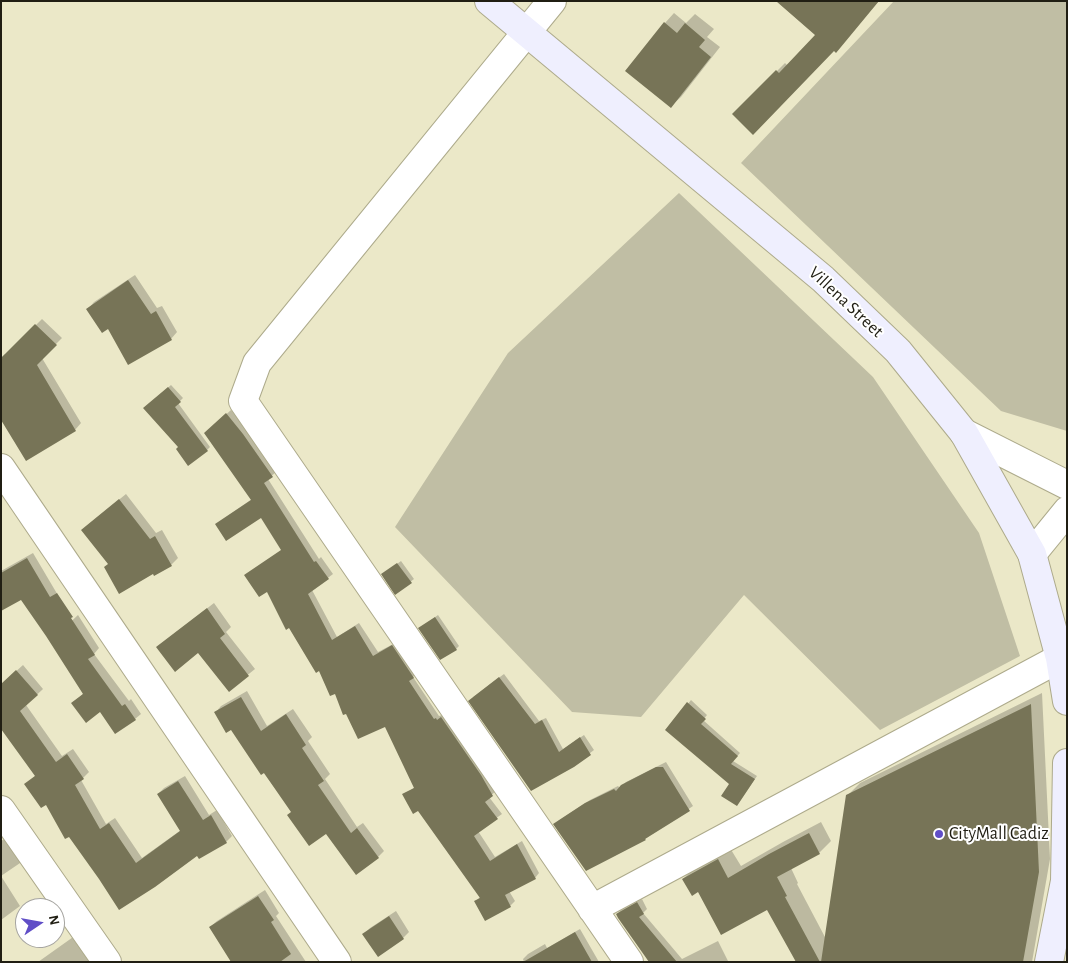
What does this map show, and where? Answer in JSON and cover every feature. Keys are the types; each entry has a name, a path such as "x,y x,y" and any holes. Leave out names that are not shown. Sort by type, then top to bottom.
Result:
{"main road":[{"name":"Villena Street","path":"489,1 824,278 898,351 964,433 1032,554 1060,658 1067,701"},
{"path":"1049,962 1065,881 1067,763"}],"street":[{"path":"552,1 257,363 243,401 629,962"},
{"path":"964,433 1067,485"},
{"path":"1,468 336,962"},
{"path":"1032,554 1067,511"},
{"path":"592,909 1060,658"},
{"path":"1,810 107,962"}],"shaded area":[{"path":"894,1 1067,1 1067,431 1001,411 741,163"},
{"path":"679,193 873,377 979,533 1020,656 880,730 744,595 641,717 572,712 395,527 508,353"}],"building":[{"path":"776,1 879,1 836,53 834,51 753,135 732,114 776,70 779,73 815,35"},
{"path":"664,22 677,33 685,23 705,40 699,47 711,57 671,108 625,71"},
{"path":"128,280 151,314 156,311 172,340 128,365 108,329 102,333 86,309"},
{"path":"35,324 57,345 37,365 76,431 26,461 1,420 1,358"},
{"path":"168,387 181,402 175,407 208,451 188,466 176,449 178,447 143,408"},
{"path":"226,413 273,477 264,483 314,562 316,561 329,579 308,594 332,640 355,626 373,656 392,645 414,678 409,681 434,719 436,718 437,720 441,717 481,775 493,796 485,802 498,819 474,836 490,861 517,844 536,879 505,895 511,907 485,921 474,901 480,898 418,811 413,814 402,794 414,788 385,727 358,739 346,714 343,715 335,694 330,696 319,671 316,673 289,628 286,630 267,592 259,597 244,575 281,550 261,518 226,541 215,524 251,500 204,433"},
{"path":"119,499 150,539 155,536 172,566 154,576 153,574 119,594 104,567 108,564 81,530"},
{"path":"27,558 50,597 57,593 73,617 71,618 95,655 88,659 122,706 125,704 136,720 115,734 100,712 86,723 71,703 83,694 21,600 1,611 1,573"},
{"path":"397,563 412,583 395,595 381,574"},
{"path":"207,608 225,634 220,638 249,676 229,692 198,653 175,672 156,647"},
{"path":"435,617 457,650 440,660 418,628"},
{"path":"16,670 38,695 20,711 56,762 67,754 84,779 75,785 100,829 109,823 136,863 180,831 157,794 178,781 203,820 211,815 227,843 199,859 197,856 155,887 119,910 69,837 65,839 46,805 41,808 24,784 35,776 1,729 1,684"},
{"path":"499,677 535,724 542,720 559,752 580,737 591,755 574,767 531,791 468,701"},
{"path":"241,697 261,731 286,714 306,745 302,748 324,781 318,785 351,833 357,828 379,858 356,875 326,834 309,846 287,815 291,812 264,773 261,775 231,730 226,733 214,712"},
{"path":"687,702 706,719 701,724 738,756 731,764 755,779 737,806 721,796 729,784 665,730"},
{"name":"CityMall Cadiz","path":"1031,704 1039,872 1023,962 821,962 846,795"},
{"path":"656,767 663,767 690,811 646,840 586,871 553,824 585,803 614,789 616,791 621,785"},
{"path":"809,833 820,854 777,877 787,896 785,897 820,962 796,962 767,910 721,935 698,892 692,896 682,879 718,859 728,878"},
{"path":"258,896 274,920 271,922 291,954 280,962 231,962 209,927"},
{"path":"637,902 644,914 639,917 677,962 649,962 618,918 616,914"},
{"path":"389,916 404,939 378,957 362,934"},
{"path":"575,932 592,962 523,962"}],"place":[{"name":"CityMall Cadiz","path":"939,834"}]}
